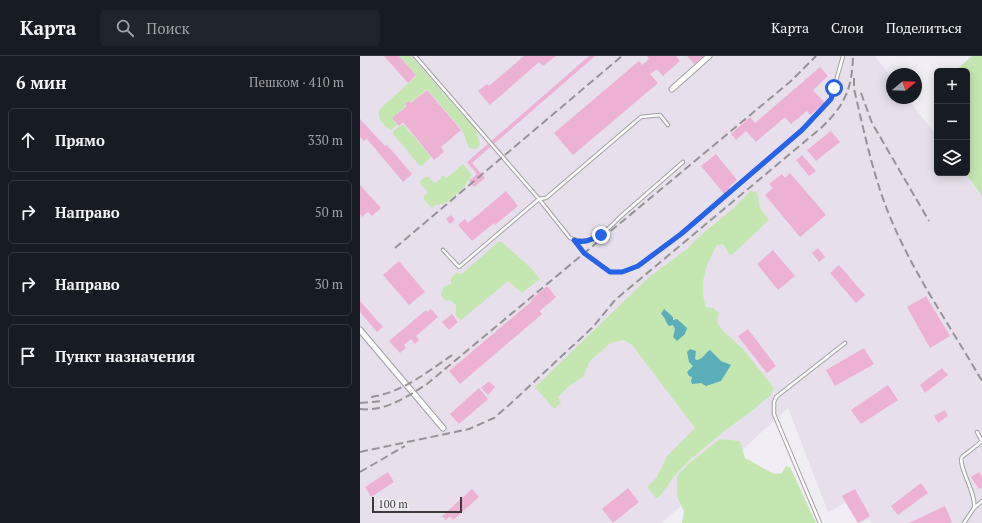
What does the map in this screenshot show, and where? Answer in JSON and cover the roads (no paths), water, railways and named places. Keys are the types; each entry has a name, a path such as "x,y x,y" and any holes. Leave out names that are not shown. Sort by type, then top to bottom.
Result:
{"street":[{"path":"672,89 709,56"},
{"path":"360,330 443,428"}],"lane":[{"path":"415,56 539,199 570,238 578,242 591,240 601,235 683,162"},
{"path":"574,240 584,253 610,272 622,272 638,266 681,234 802,130 831,99 843,56"},
{"path":"443,250 459,267 539,199 546,198 641,117 660,115 668,125"},
{"path":"820,523 782,437 774,414 774,402 776,397 845,344"},
{"path":"974,508 976,502 974,494 960,462 962,456 971,452 982,441 977,432"},
{"path":"964,523 974,508 982,501"}],"water":[{"path":"664,309 673,317 673,320 677,319 687,328 685,334 677,341 673,337 675,329 673,325 669,326 661,314"},
{"path":"690,349 696,351 695,359 697,360 710,350 721,361 731,365 721,381 706,386 701,383 692,384 692,377 689,376 687,372 693,366 689,362 687,352"}],"railway":[{"path":"395,248 622,56"},
{"path":"360,409 386,406 427,384 791,81 816,56"},
{"path":"360,452 469,429 494,418 593,327 615,300 829,120 846,96 851,78 853,56"},
{"path":"854,78 854,89 870,158 886,208 902,244 924,284 982,381"},
{"path":"861,93 872,123 929,221"},
{"path":"371,397 382,395 405,386 455,353"},
{"path":"360,403 382,401"},
{"path":"360,472 405,446"}]}
